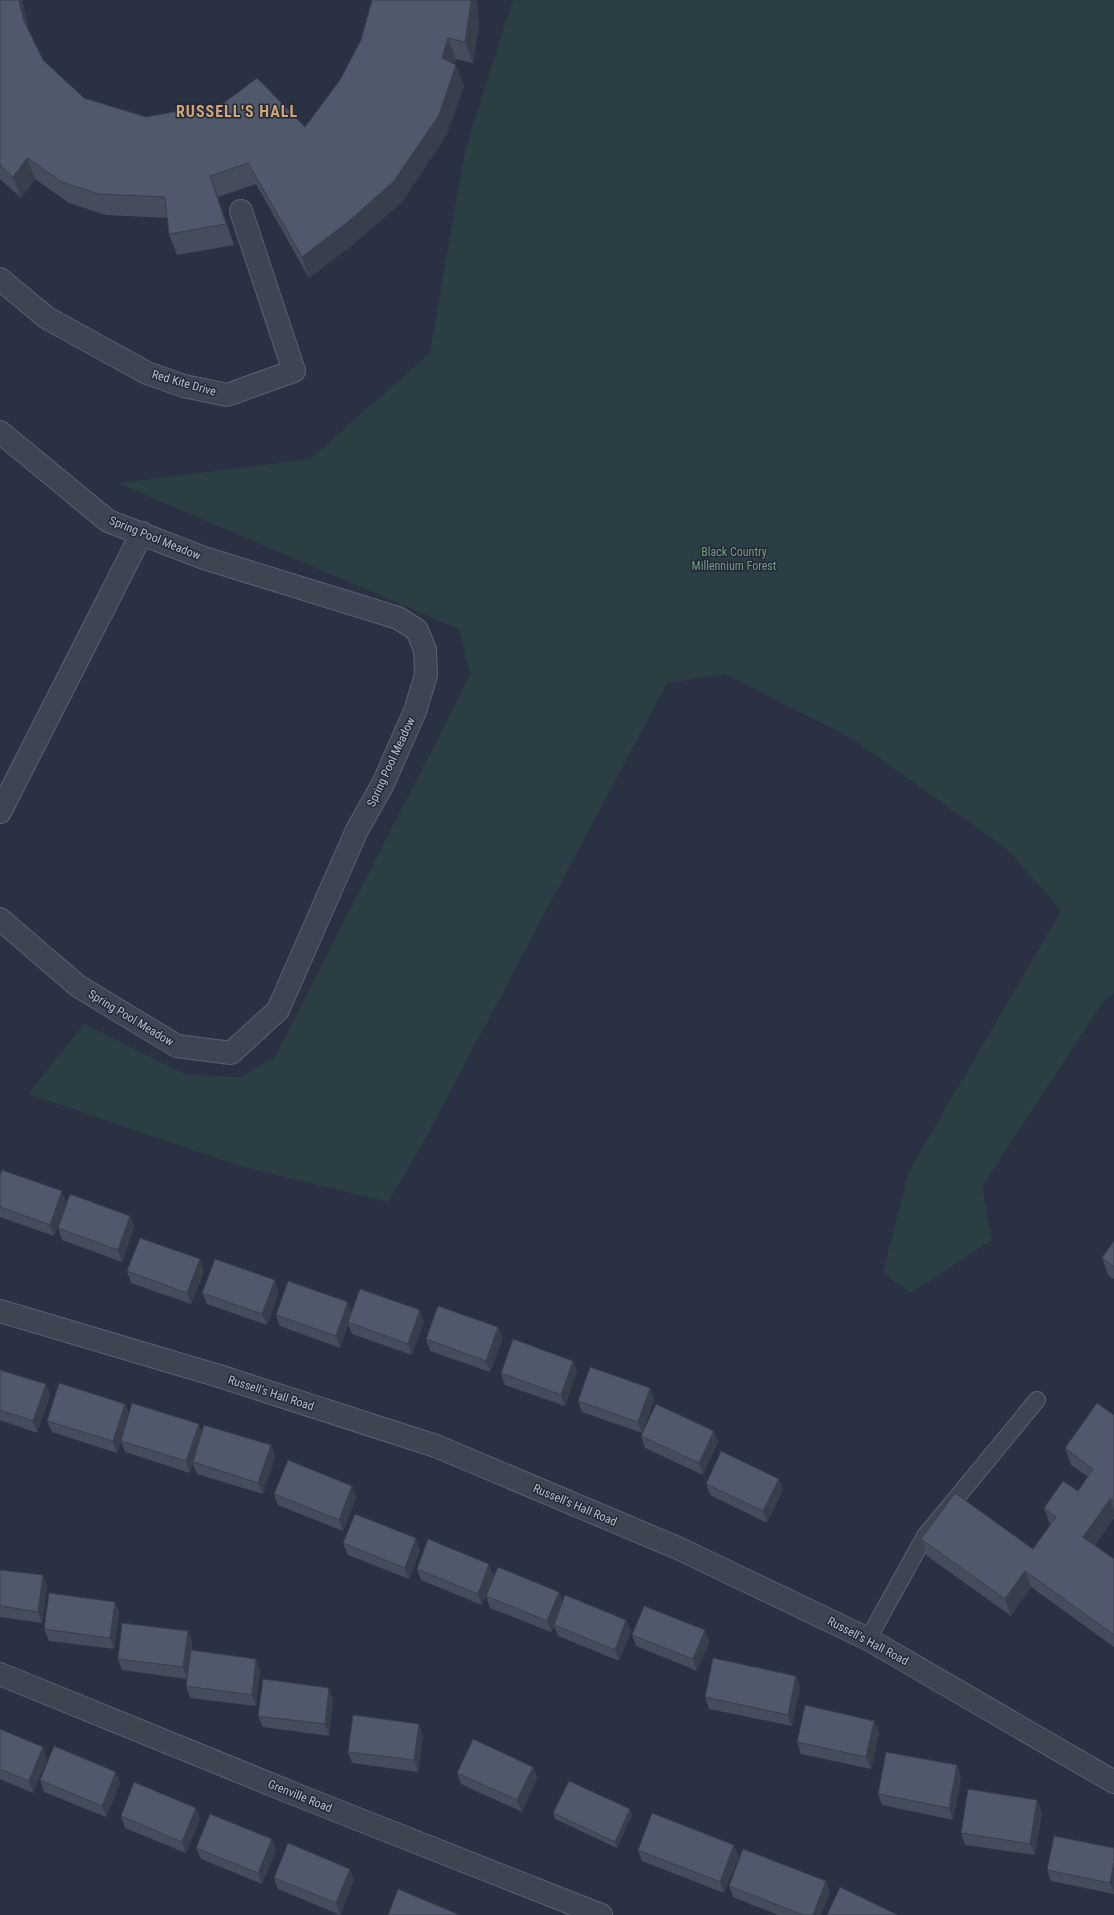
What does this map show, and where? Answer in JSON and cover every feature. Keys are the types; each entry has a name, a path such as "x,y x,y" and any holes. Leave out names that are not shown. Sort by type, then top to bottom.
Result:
{"street":[{"name":"Red Kite Drive","path":"0,279 47,318 147,373 184,386 227,395 294,371 241,211"},
{"name":"Spring Pool Meadow","path":"0,432 108,520 204,558 398,618 417,630 425,650 426,674 415,711 383,784 357,830 278,1010 231,1053 177,1046 78,986 0,919"},
{"path":"0,812 142,533"},
{"name":"Russell's Hall Road","path":"0,1311 219,1376 436,1446 680,1549 868,1639 1114,1782"},
{"name":"Grenville Road","path":"0,1674 292,1793 601,1915"}],"lane":[{"path":"868,1639 925,1536 1037,1400"}],"green space":[{"name":"Black Country Millennium Forest","path":"513,0 1114,0 1114,993 1102,1003 982,1187 992,1240 911,1293 883,1272 909,1171 1061,911 1007,849 851,738 725,674 667,683 417,1154 388,1202 240,1166 28,1094 84,1024 185,1074 240,1077 275,1057 470,675 459,629 118,483 310,459 430,353 465,150"}],"building":[{"path":"0,0 19,0 24,21 43,60 84,98 146,117 195,108 217,108 257,78 305,127 340,80 361,40 372,0 471,0 471,2 465,42 448,38 442,58 456,65 439,115 394,181 349,221 302,257 248,163 210,176 226,224 169,234 165,197 99,194 62,182 27,158 13,177 0,165"},
{"path":"2,1170 62,1191 50,1225 0,1207 0,1175"},
{"path":"70,1194 130,1216 118,1250 58,1228"},
{"path":"140,1238 200,1259 187,1293 127,1271"},
{"path":"1114,1241 1114,1267 1102,1258"},
{"path":"215,1259 275,1280 262,1314 202,1293"},
{"path":"288,1281 348,1302 336,1336 276,1315"},
{"path":"360,1289 420,1310 408,1344 348,1322"},
{"path":"438,1306 498,1327 486,1361 426,1339"},
{"path":"513,1339 573,1361 561,1395 501,1373"},
{"path":"590,1367 650,1388 638,1422 578,1401"},
{"path":"0,1370 46,1384 33,1421 0,1410"},
{"path":"59,1383 125,1404 113,1441 47,1421"},
{"path":"132,1403 199,1424 186,1461 121,1441"},
{"path":"1097,1403 1114,1415 1114,1501 1110,1499 1083,1537 1114,1559 1114,1635 1025,1571 1005,1599 921,1539 955,1493 1033,1549 1056,1517 1044,1508 1063,1481 1078,1491 1093,1469 1065,1448"},
{"path":"656,1404 714,1431 699,1463 641,1436"},
{"path":"204,1425 271,1445 258,1483 193,1462"},
{"path":"721,1451 779,1479 763,1511 706,1484"},
{"path":"288,1460 352,1486 339,1520 274,1494"},
{"path":"355,1514 416,1538 405,1568 343,1543"},
{"path":"428,1539 489,1564 478,1594 417,1569"},
{"path":"498,1567 559,1592 547,1621 486,1596"},
{"path":"0,1570 43,1575 38,1612 0,1606"},
{"path":"49,1593 115,1602 110,1638 44,1629"},
{"path":"565,1595 626,1620 615,1650 554,1625"},
{"path":"644,1606 705,1630 693,1659 632,1635"},
{"path":"122,1623 188,1631 183,1667 118,1659"},
{"path":"191,1650 256,1659 252,1695 186,1686"},
{"path":"713,1658 796,1676 788,1715 705,1697"},
{"path":"263,1679 329,1688 325,1724 258,1716"},
{"path":"805,1705 874,1721 866,1757 797,1742"},
{"path":"353,1715 419,1724 414,1760 348,1752"},
{"path":"0,1729 43,1747 29,1781 0,1769"},
{"path":"473,1739 533,1767 517,1800 457,1773"},
{"path":"54,1746 116,1772 102,1806 40,1780"},
{"path":"886,1752 957,1765 949,1808 878,1794"},
{"path":"569,1781 630,1809 615,1842 553,1813"},
{"path":"134,1782 196,1808 182,1842 121,1816"},
{"path":"968,1789 1037,1800 1030,1844 961,1833"},
{"path":"652,1813 734,1845 720,1882 638,1850"},
{"path":"210,1814 272,1839 258,1873 196,1848"},
{"path":"1054,1836 1114,1848 1114,1862 1110,1883 1047,1870"},
{"path":"288,1843 350,1869 336,1903 274,1878"},
{"path":"743,1849 826,1881 813,1915 803,1915 729,1886"},
{"path":"840,1887 898,1915 827,1915"},
{"path":"398,1889 460,1915 388,1915"}],"district":[{"name":"RUSSELL'S HALL","path":"237,111"}]}
